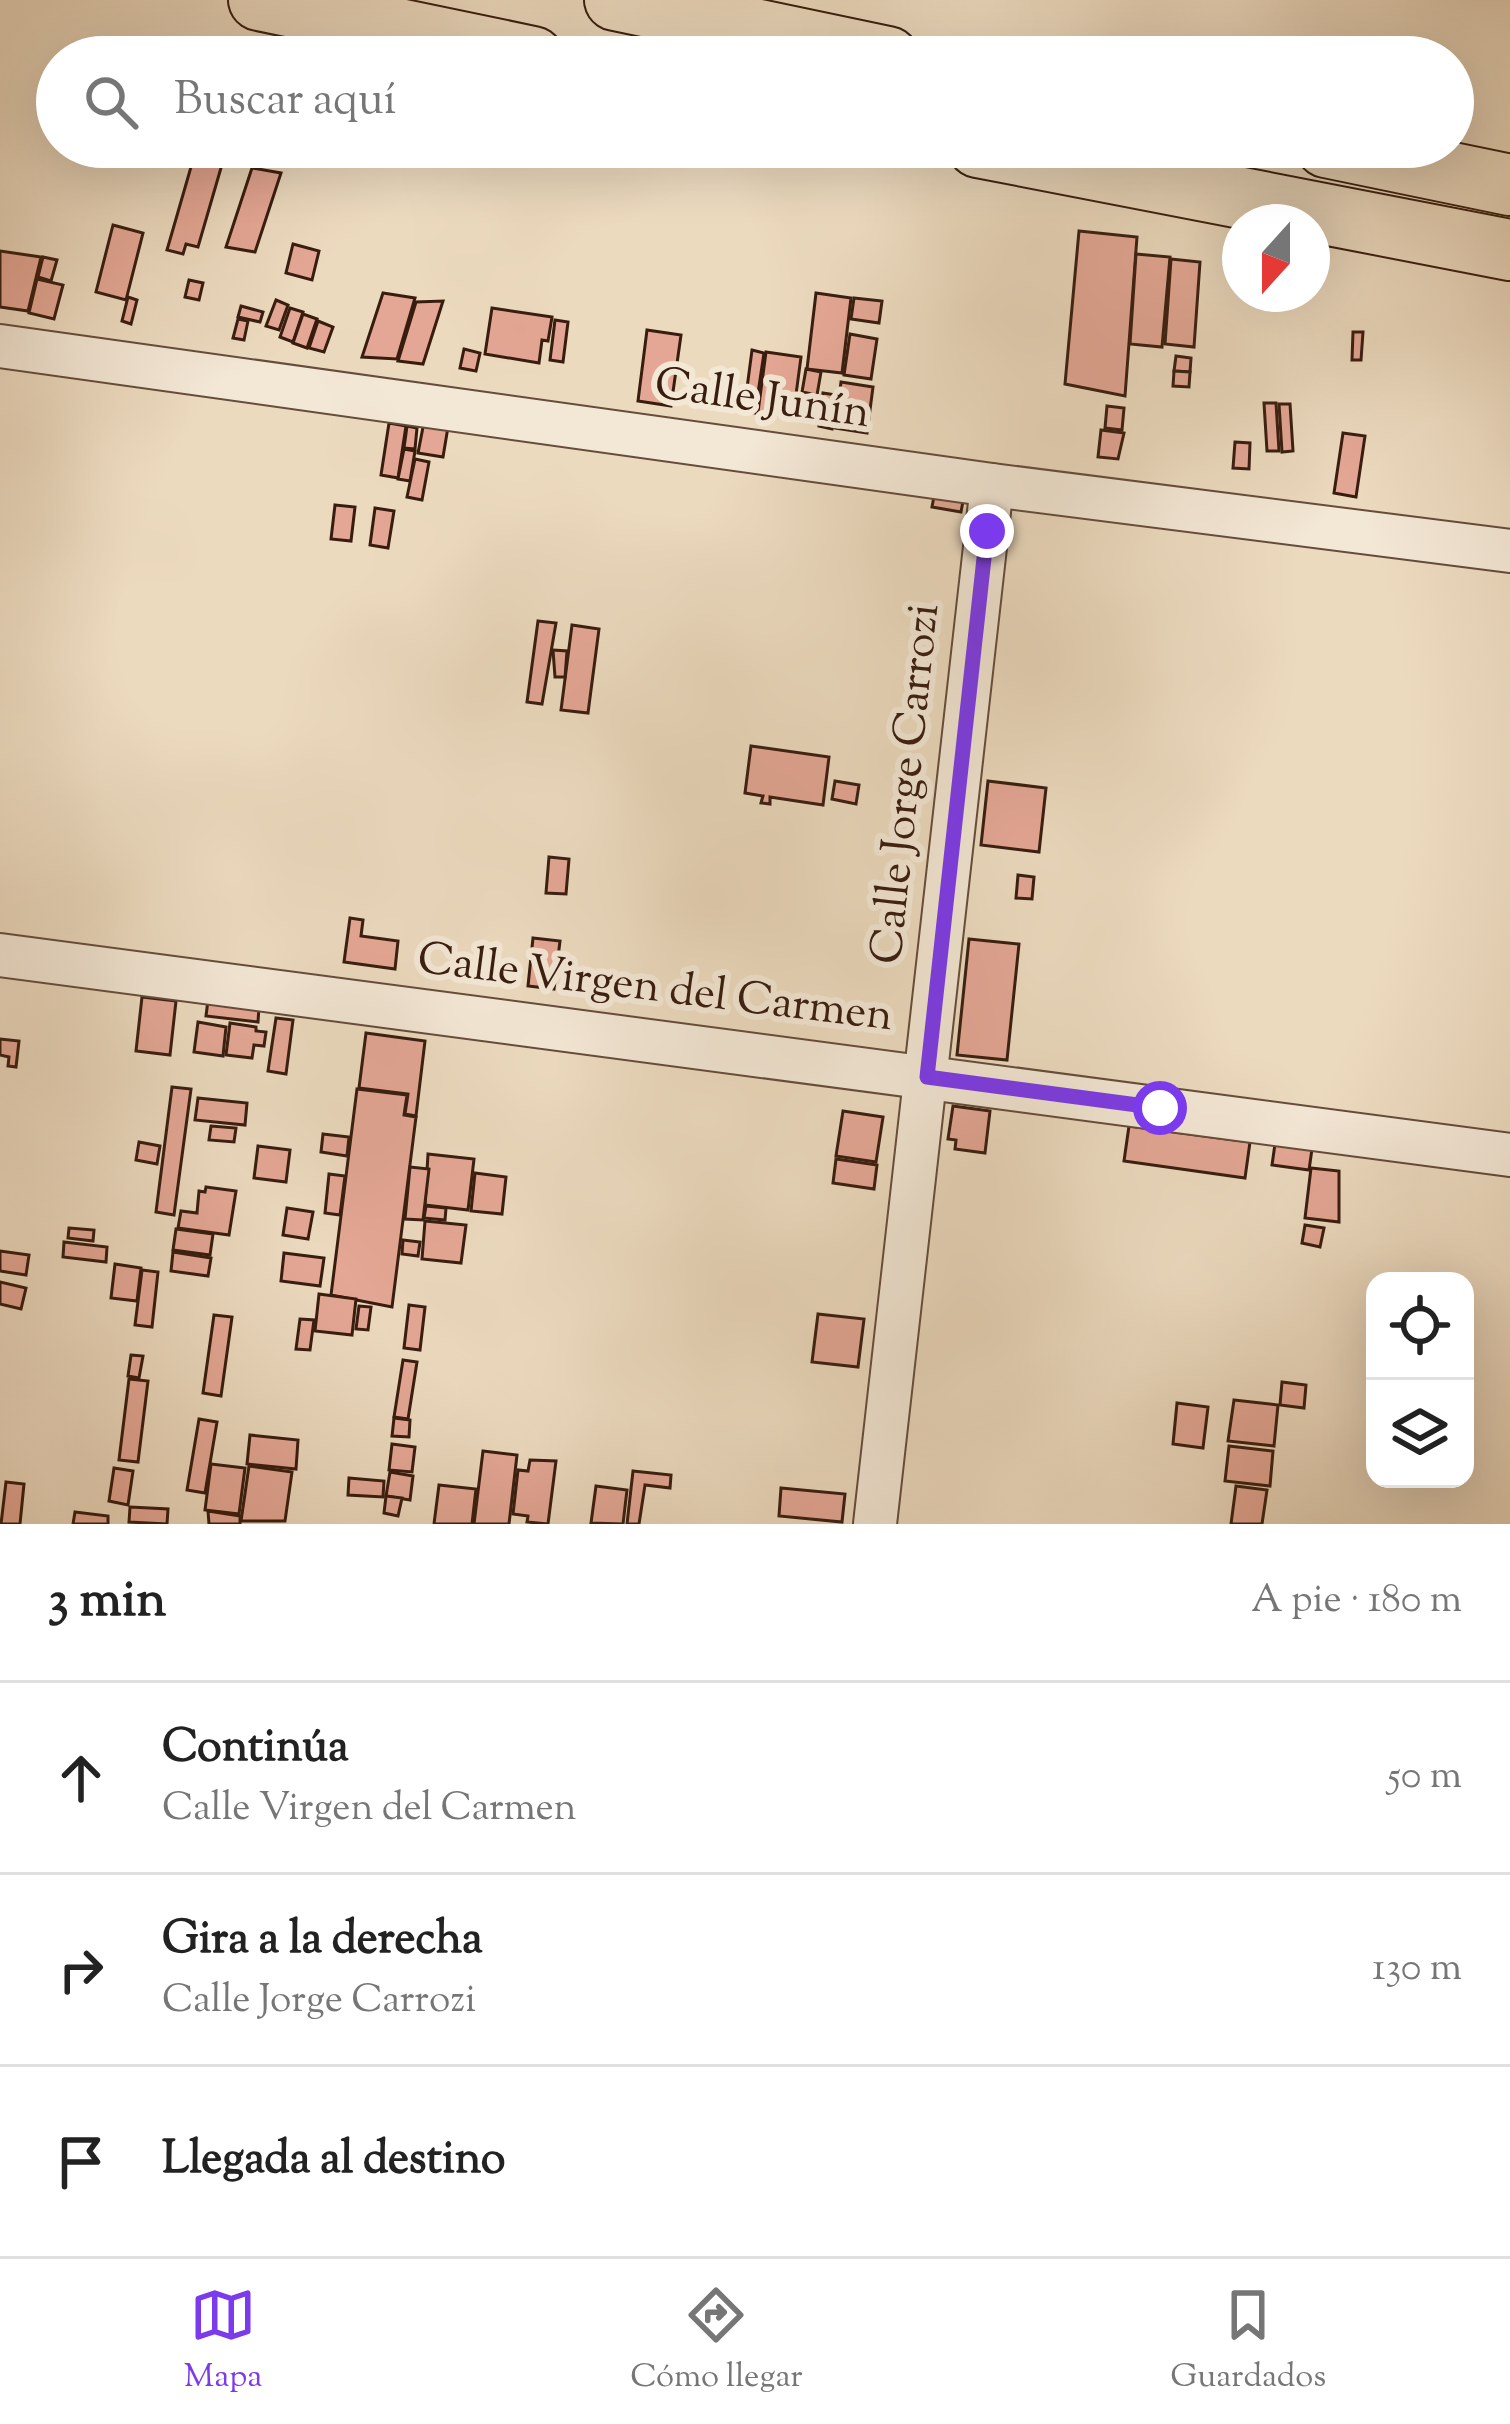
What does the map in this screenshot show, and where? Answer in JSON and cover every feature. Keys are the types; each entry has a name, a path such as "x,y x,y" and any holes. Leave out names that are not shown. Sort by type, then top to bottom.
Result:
{"highway":[{"path":"259,0 432,36"},
{"path":"615,0 787,36"},
{"path":"1086,168 1510,250"},
{"path":"1428,168 1510,185"}],"street":[{"name":"Calle Junín","path":"0,346 992,485 1510,551"},
{"name":"Calle Jorge Carrozi","path":"875,1524 992,485"},
{"name":"Calle Virgen del Carmen","path":"0,955 1510,1155"}],"building":[{"path":"191,168 221,168 198,247 186,244 183,254 167,250"},
{"path":"252,168 281,173 255,252 226,247"},
{"path":"113,225 143,233 126,300 96,292"},
{"path":"1079,231 1137,237 1125,396 1065,384"},
{"path":"293,244 319,251 312,280 286,273"},
{"path":"0,251 41,257 28,311 0,307"},
{"path":"1136,254 1170,257 1162,347 1130,344"},
{"path":"43,257 57,260 51,281 38,277"},
{"path":"1171,259 1200,262 1194,347 1165,344"},
{"path":"37,279 63,285 54,319 29,313"},
{"path":"189,280 203,283 199,300 185,297"},
{"path":"383,293 415,298 397,359 362,357"},
{"path":"816,293 851,298 842,373 807,369"},
{"path":"128,297 137,300 131,324 122,321"},
{"path":"854,298 882,301 879,323 851,319"},
{"path":"276,300 288,305 279,330 266,326"},
{"path":"443,301 423,364 398,361 416,302"},
{"path":"241,306 263,312 260,322 238,317"},
{"path":"290,308 303,312 293,342 280,337"},
{"path":"492,308 552,317 539,363 485,354"},
{"path":"303,314 317,319 307,348 293,343"},
{"path":"238,319 248,321 244,340 233,338"},
{"path":"555,320 568,322 563,362 550,360"},
{"path":"318,321 333,327 324,352 309,348"},
{"path":"647,330 681,335 671,406 638,401"},
{"path":"1353,332 1363,332 1361,360 1352,360"},
{"path":"850,334 877,339 871,379 844,375"},
{"path":"464,349 480,353 476,371 460,368"},
{"path":"752,350 764,353 755,413 744,411"},
{"path":"766,352 801,357 793,417 758,412"},
{"path":"1176,356 1191,358 1190,372 1174,371"},
{"path":"806,369 821,372 817,395 802,392"},
{"path":"1174,371 1190,372 1189,387 1173,386"},
{"path":"841,382 873,387 867,433 835,428"},
{"path":"823,393 836,395 832,429 819,426"},
{"path":"801,394 822,396 818,421 798,418"},
{"path":"1264,403 1276,403 1279,451 1267,451"},
{"path":"1279,404 1290,404 1293,451 1282,452"},
{"path":"1107,406 1124,408 1122,430 1105,428"},
{"path":"424,422 448,427 443,457 418,453"},
{"path":"389,423 406,426 398,478 381,475"},
{"path":"407,426 417,428 415,449 404,448"},
{"path":"1101,430 1124,433 1118,459 1098,457"},
{"path":"1343,433 1365,436 1356,497 1334,493"},
{"path":"1235,442 1250,443 1249,469 1233,468"},
{"path":"404,449 415,451 410,481 398,479"},
{"path":"415,459 429,462 422,500 407,497"},
{"path":"935,491 964,496 961,512 932,507"},
{"path":"335,505 355,507 351,541 331,539"},
{"path":"375,508 394,511 388,548 370,545"},
{"path":"538,621 556,623 542,704 527,702"},
{"path":"572,625 599,629 588,713 561,710"},
{"path":"553,650 567,651 565,677 555,677"},
{"path":"751,746 829,757 823,805 770,797 770,804 761,803 763,796 745,793"},
{"path":"901,773 923,776 921,791 898,787"},
{"path":"835,781 859,785 856,804 832,799"},
{"path":"988,781 1046,788 1039,852 981,845"},
{"path":"898,787 921,791 918,807 896,803"},
{"path":"549,857 569,859 566,894 546,893"},
{"path":"1018,875 1034,877 1032,899 1016,898"},
{"path":"350,918 363,920 361,936 398,941 395,969 344,962"},
{"path":"533,938 560,941 554,989 528,986"},
{"path":"969,939 1019,944 1007,1060 957,1055"},
{"path":"142,997 176,1001 170,1055 136,1051"},
{"path":"208,1000 259,1007 258,1022 206,1016"},
{"path":"276,1018 293,1020 286,1074 268,1071"},
{"path":"198,1022 226,1027 223,1056 194,1052"},
{"path":"230,1023 266,1032 264,1046 254,1045 252,1058 226,1055"},
{"path":"366,1033 425,1041 416,1116 405,1114 408,1094 359,1088"},
{"path":"0,1039 19,1041 16,1067 8,1066 9,1057 0,1055"},
{"path":"172,1087 191,1089 174,1215 156,1212"},
{"path":"357,1089 407,1095 404,1115 416,1117 392,1307 331,1295"},
{"path":"198,1098 247,1103 245,1125 195,1120"},
{"path":"953,1106 990,1111 985,1153 955,1149 956,1140 948,1139"},
{"path":"843,1111 883,1117 876,1162 836,1156"},
{"path":"211,1126 236,1128 234,1142 209,1140"},
{"path":"1129,1126 1250,1142 1245,1178 1124,1161"},
{"path":"323,1134 349,1137 347,1156 321,1152"},
{"path":"139,1142 160,1146 157,1164 136,1160"},
{"path":"1275,1144 1312,1149 1309,1170 1272,1165"},
{"path":"258,1146 290,1150 286,1182 254,1178"},
{"path":"428,1154 474,1159 468,1210 425,1205"},
{"path":"836,1159 877,1165 874,1189 833,1183"},
{"path":"410,1167 429,1169 423,1220 405,1219"},
{"path":"1311,1168 1339,1171 1339,1222 1305,1218"},
{"path":"475,1173 506,1177 502,1214 471,1211"},
{"path":"329,1174 345,1176 340,1215 325,1213"},
{"path":"206,1187 236,1191 229,1235 178,1228 181,1211 197,1213 199,1191 205,1192"},
{"path":"426,1206 446,1208 445,1220 424,1218"},
{"path":"287,1208 313,1212 308,1239 283,1235"},
{"path":"425,1221 466,1225 461,1263 422,1259"},
{"path":"1305,1225 1324,1228 1320,1247 1302,1243"},
{"path":"69,1228 94,1230 93,1241 68,1238"},
{"path":"176,1229 213,1234 210,1255 173,1250"},
{"path":"403,1240 420,1242 418,1256 402,1254"},
{"path":"64,1242 107,1247 106,1262 63,1257"},
{"path":"0,1251 29,1255 26,1275 0,1271"},
{"path":"173,1252 211,1258 208,1276 171,1271"},
{"path":"284,1253 324,1258 320,1286 281,1281"},
{"path":"115,1264 141,1268 137,1301 111,1298"},
{"path":"142,1270 158,1272 152,1327 135,1325"},
{"path":"0,1282 26,1288 21,1309 0,1304"},
{"path":"319,1294 356,1299 352,1335 315,1331"},
{"path":"409,1305 425,1307 420,1350 404,1348"},
{"path":"359,1306 371,1307 368,1330 356,1329"},
{"path":"818,1314 864,1319 858,1367 812,1362"},
{"path":"214,1315 232,1317 221,1396 203,1393"},
{"path":"300,1319 314,1320 310,1350 296,1349"},
{"path":"131,1355 143,1356 139,1378 128,1376"},
{"path":"403,1360 417,1362 408,1419 394,1417"},
{"path":"129,1379 148,1381 138,1462 119,1460"},
{"path":"1282,1382 1306,1385 1304,1408 1280,1405"},
{"path":"1234,1400 1278,1405 1274,1446 1228,1441"},
{"path":"1177,1403 1208,1407 1203,1448 1173,1444"},
{"path":"394,1418 410,1420 409,1437 392,1436"},
{"path":"199,1419 217,1422 205,1493 187,1490"},
{"path":"250,1435 298,1440 296,1469 247,1464"},
{"path":"392,1444 415,1447 412,1472 389,1470"},
{"path":"1229,1446 1273,1451 1270,1486 1225,1481"},
{"path":"483,1451 517,1455 509,1524 474,1524"},
{"path":"530,1460 556,1461 548,1524 527,1522 528,1516 513,1514 518,1470 528,1471"},
{"path":"211,1464 245,1468 239,1514 205,1510"},
{"path":"249,1466 292,1472 285,1521 241,1521"},
{"path":"114,1468 133,1471 128,1505 109,1501"},
{"path":"633,1471 671,1475 670,1488 645,1485 639,1524 627,1524"},
{"path":"390,1472 413,1476 410,1500 386,1496"},
{"path":"349,1478 384,1481 383,1497 348,1495"},
{"path":"6,1482 24,1484 20,1524 1,1524"},
{"path":"439,1485 476,1489 472,1524 434,1524"},
{"path":"596,1486 627,1490 623,1524 591,1523"},
{"path":"1236,1486 1267,1490 1262,1524 1231,1524"},
{"path":"781,1488 845,1494 842,1522 779,1516"},
{"path":"386,1496 402,1498 398,1516 384,1513"},
{"path":"130,1507 168,1509 167,1524 129,1522"},
{"path":"208,1511 240,1516 240,1524 209,1524"},
{"path":"75,1512 108,1516 108,1524 73,1524"}],"route":[{"path":"987,531 927,1077 1160,1108"}]}
